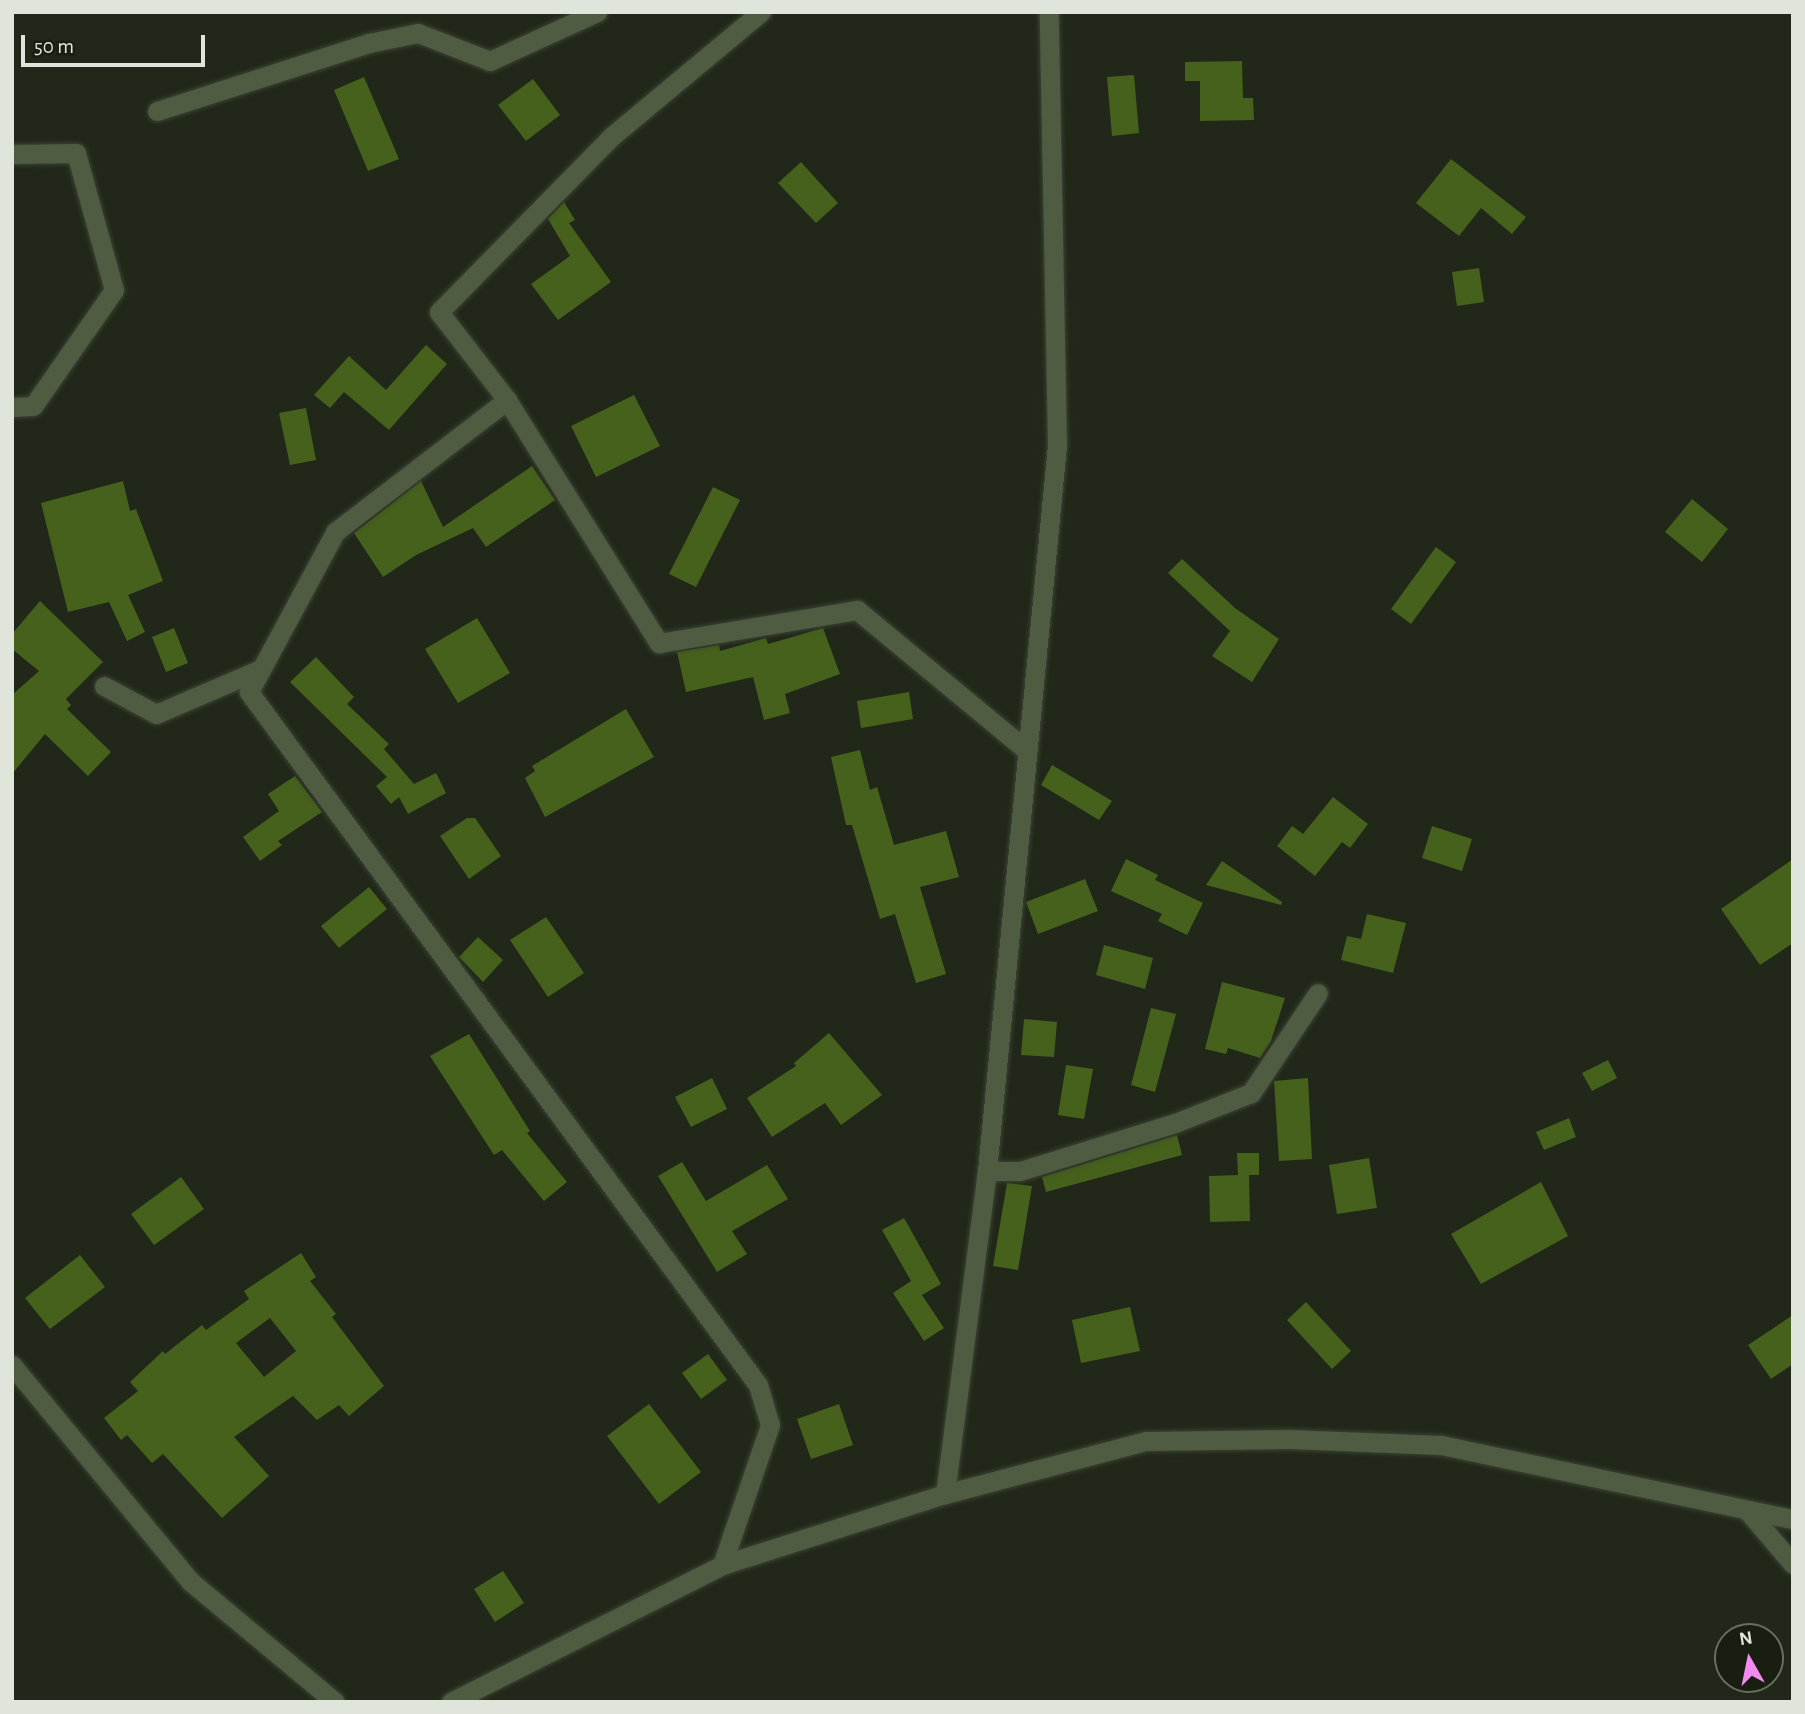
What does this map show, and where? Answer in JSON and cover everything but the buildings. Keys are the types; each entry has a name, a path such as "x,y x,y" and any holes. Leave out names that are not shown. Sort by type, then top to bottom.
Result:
{"street":[{"path":"157,111 369,43 418,33 490,61 597,12"},
{"path":"761,12 612,136 439,312 507,400 659,643 857,610 1026,750"},
{"path":"945,1493 987,1171 1057,445 1049,12"},
{"path":"12,154 76,153 114,290 33,406 12,407"},
{"path":"507,400 335,532 249,692 758,1385 770,1425 722,1565"},
{"path":"104,686 156,713 261,669"},
{"path":"987,1171 1020,1171 1175,1123 1251,1093 1318,993"},
{"path":"12,1364 191,1582 335,1702"},
{"path":"451,1702 722,1565 945,1493 1146,1441 1289,1439 1441,1445 1793,1519"},
{"path":"1747,1510 1793,1564"}]}
